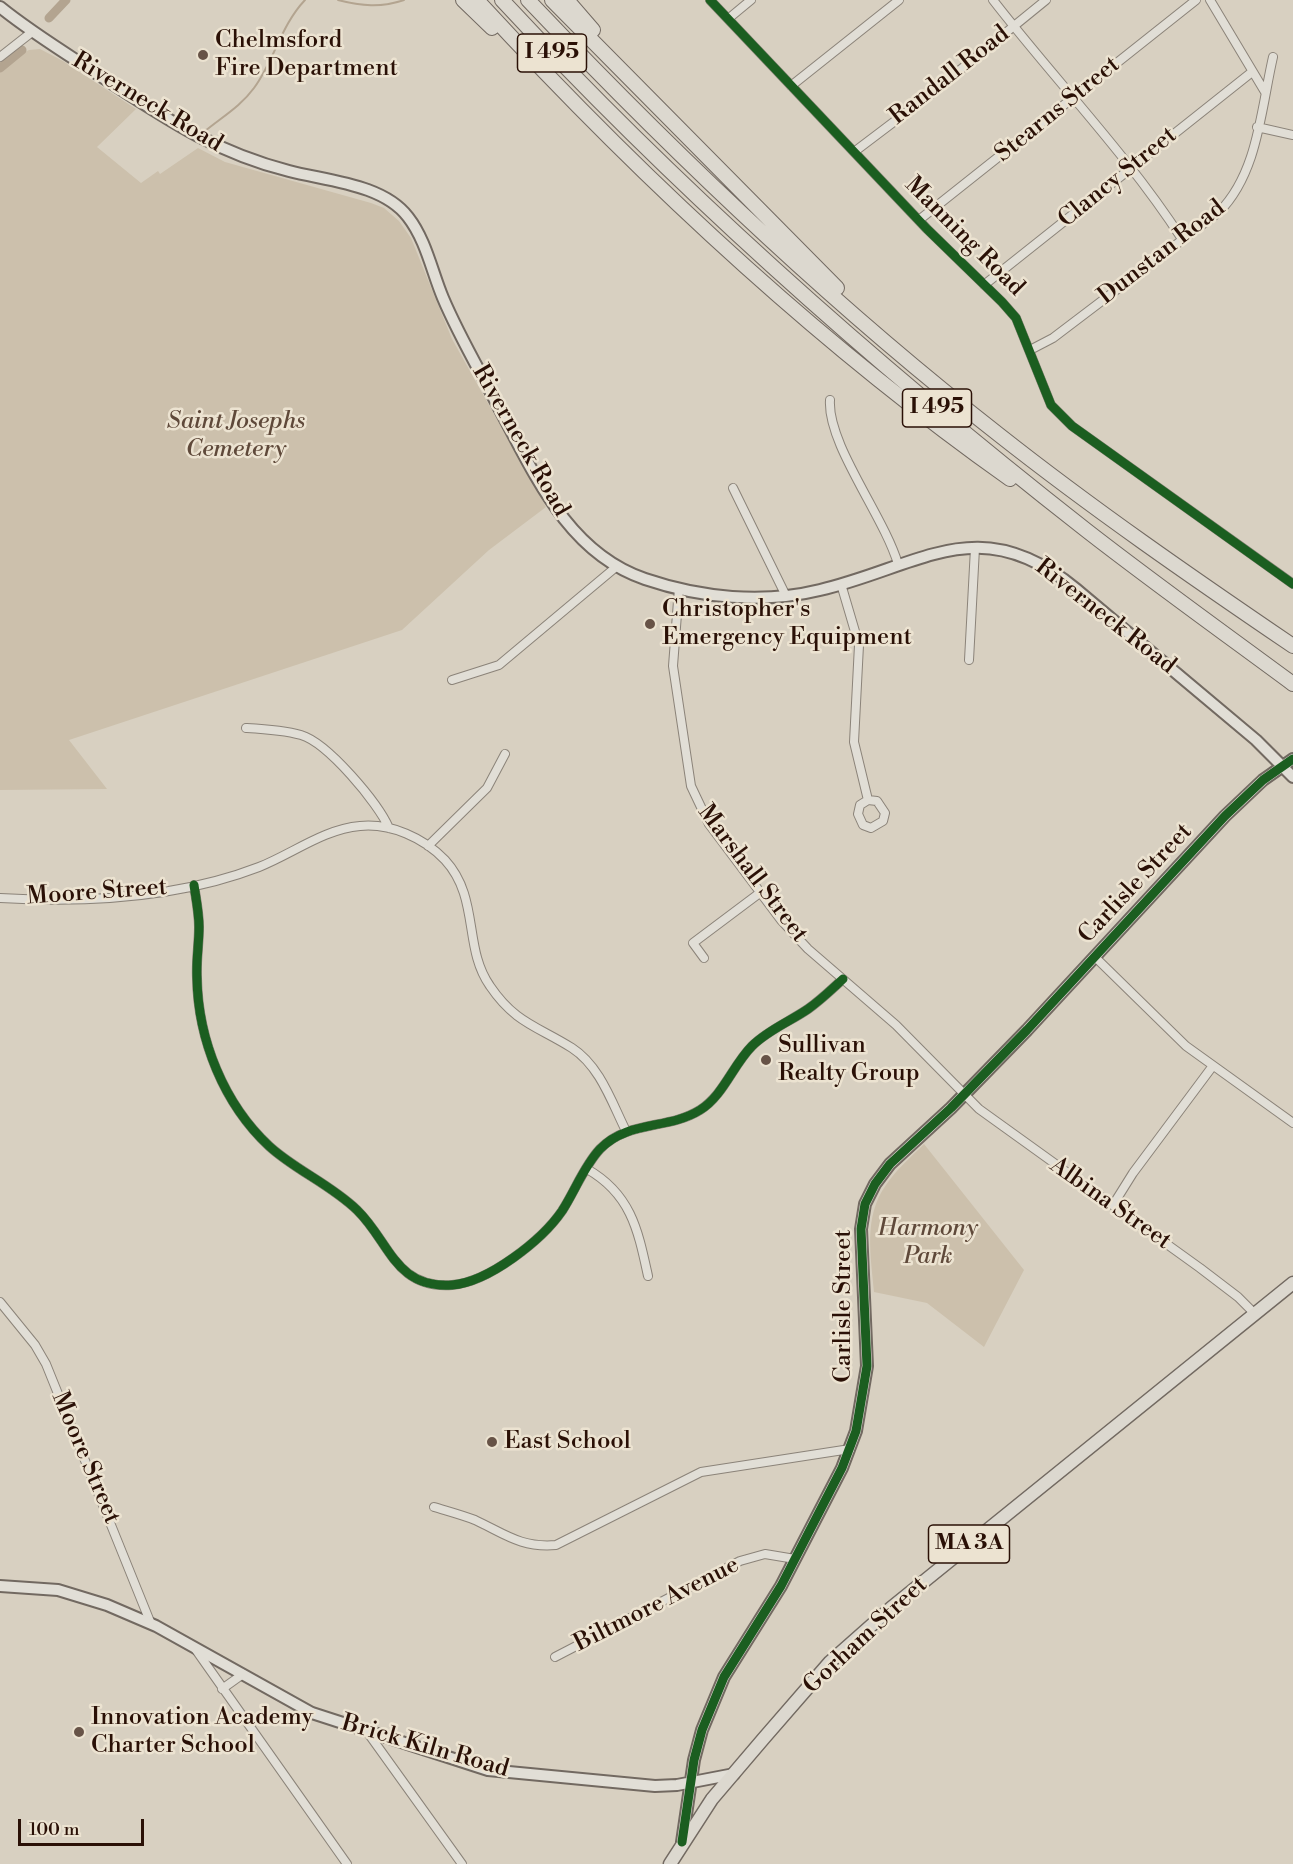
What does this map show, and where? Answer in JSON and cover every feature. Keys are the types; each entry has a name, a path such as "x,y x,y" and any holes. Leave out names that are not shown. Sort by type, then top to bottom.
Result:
{"highway":[{"path":"463,0 732,254 856,363 936,426 1132,566"},
{"path":"477,0 585,113"},
{"name":"I 495","path":"502,0 641,143 808,299 1028,483 1132,566 1293,684"},
{"name":"I 495","path":"528,0 622,97 750,221 919,369 1045,470 1293,646"},
{"path":"552,0 919,369"},
{"path":"567,0 615,54 630,80"}],"main road":[{"name":"Gorham Street","path":"670,1864 682,1842 712,1800 830,1662 891,1608 1293,1283"}],"street":[{"name":"Manning Road","path":"710,0 919,220 1016,318 1030,350 1041,387 1050,405 1072,426 1293,585"},
{"path":"728,19 751,0"},
{"path":"791,86 899,0"},
{"path":"993,0 1131,168 1182,239"},
{"name":"Randall Road","path":"854,152 1046,0"},
{"name":"Stearns Street","path":"919,220 1196,0"},
{"path":"1210,0 1265,92"},
{"name":"Riverneck Road","path":"0,7 32,32 211,145 257,163 367,191 401,209 421,238 441,294 463,342 542,487 582,541 616,567 643,579 679,588 749,599 786,596 841,584 932,553 975,548 1011,552 1050,568 1246,731 1293,777"},
{"path":"0,57 32,32"},
{"name":"Dunstan Road","path":"1030,350 1053,338 1219,212 1238,190 1248,166 1273,57"},
{"name":"Clancy Street","path":"984,285 1252,72"},
{"path":"1257,127 1293,135"},
{"path":"830,400 829,411 835,431 886,533 898,564"},
{"path":"733,488 786,596"},
{"path":"969,660 975,548"},
{"path":"452,680 499,665 616,567"},
{"path":"841,584 859,645 854,742 868,800"},
{"name":"Marshall Street","path":"679,588 673,666 691,786 709,824 796,936 896,1025 964,1095"},
{"path":"246,728 303,735 320,745 362,787 382,812 389,828"},
{"path":"428,846 487,788 505,754"},
{"name":"Carlisle Street","path":"682,1842 688,1783 702,1730 724,1677 795,1559 850,1449 861,1412 867,1366 860,1241 865,1204 875,1184 890,1164 964,1095 1226,816 1263,780 1293,759"},
{"name":"Moore Street","path":"0,898 37,900 101,898 194,885 259,867 333,831 360,826 389,828 420,839 445,861 463,886 472,922 476,953 488,983 501,1002 522,1022 573,1049 590,1064 604,1086 626,1131"},
{"path":"194,885 199,925 197,980 203,1028 215,1065 231,1099 252,1129 272,1149 329,1186 358,1211 401,1270 423,1283 453,1285 481,1276 510,1260 534,1241 560,1213 600,1149 626,1131 679,1119 701,1110 720,1091 752,1046 768,1033 807,1010 843,979"},
{"path":"704,958 693,943 761,892"},
{"path":"1095,957 1178,1038 1212,1066 1293,1123"},
{"path":"1113,1205 1133,1173 1212,1066"},
{"name":"Albina Street","path":"964,1095 988,1116 1238,1297 1255,1314"},
{"path":"587,1169 607,1180 626,1204 638,1231 648,1276"},
{"name":"Moore Street","path":"0,1302 35,1345 46,1364 152,1624"},
{"path":"434,1507 474,1520 511,1540 536,1547 556,1545 701,1472 850,1449"},
{"name":"Biltmore Avenue","path":"555,1657 740,1561 765,1554 795,1559"},
{"name":"Brick Kiln Road","path":"0,1586 58,1590 107,1605 152,1624 194,1646 312,1713 488,1770 640,1785 677,1785 734,1774"},
{"path":"194,1646 347,1864"},
{"path":"222,1689 243,1674"},
{"path":"368,1733 462,1864"}],"green space":[{"name":"Saint Josephs Cemetery","path":"40,49 63,61 136,109 97,147 141,183 158,171 160,174 198,148 225,162 371,203 384,208 399,221 411,238 452,339 546,507 489,550 402,630 69,740 107,789 0,790 0,64 29,50"},
{"name":"Harmony Park","path":"924,1144 1024,1270 984,1347 927,1303 874,1292 870,1237 874,1210 890,1179"}],"waterway":[{"path":"49,18 66,0"},
{"path":"205,131 237,106 254,88 290,20 305,0"},
{"path":"338,0 371,5 404,0"},
{"path":"0,68 22,50"}],"cycle path":[{"path":"710,0 927,229 1016,318 1051,405 1072,426 1293,584"},
{"path":"682,1842 694,1760 702,1730 724,1677 781,1586 842,1468 856,1431 867,1366 861,1229 865,1204 875,1184 890,1164 951,1108 1027,1030 1225,816 1263,780 1293,759"},
{"path":"194,885 199,922 197,972 202,1024 216,1070 227,1091 239,1111 269,1146 347,1201 368,1223 406,1271 418,1279 433,1284 452,1285 467,1282 498,1268 513,1258 542,1234 562,1211 589,1163 600,1149 623,1133 675,1120 700,1110 722,1089 739,1062 758,1040 813,1006 843,979"}],"place":[{"name":"Chelmsford Fire Department","path":"203,55"},
{"name":"Christopher's Emergency Equipment","path":"650,624"},
{"name":"Sullivan Realty Group","path":"766,1060"},
{"name":"East School","path":"492,1442"},
{"name":"Innovation Academy Charter School","path":"79,1732"}]}
